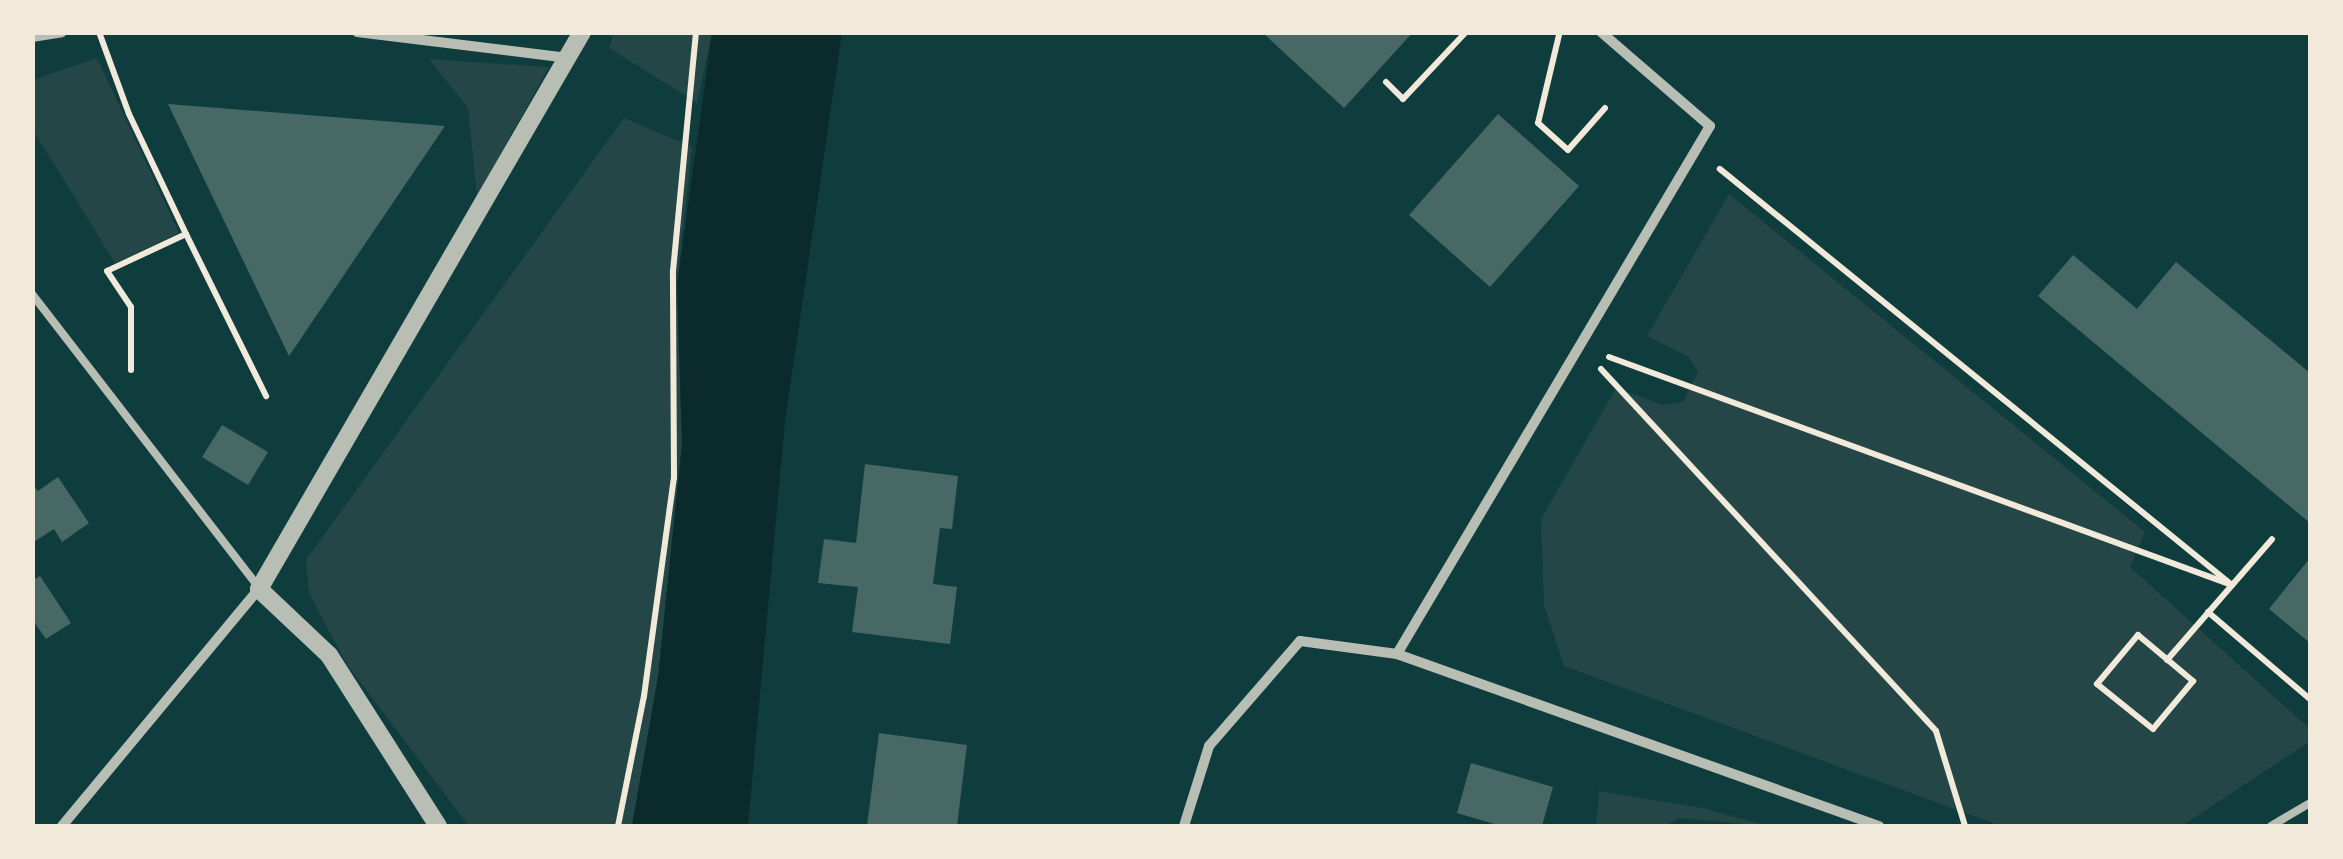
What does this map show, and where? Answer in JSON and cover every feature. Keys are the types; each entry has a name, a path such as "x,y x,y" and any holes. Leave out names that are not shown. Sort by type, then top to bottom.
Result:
{"street":[{"path":"32,37 62,32"},
{"path":"358,32 572,58"},
{"path":"62,826 260,588 572,58 582,32"},
{"path":"1397,654 1710,126 1601,32"},
{"path":"260,588 328,655 438,826"},
{"path":"1184,826 1208,746 1300,641 1397,654 1878,826"}],"lane":[{"path":"32,294 260,588"},
{"path":"2271,826 2310,803"}],"path":[{"path":"100,32 129,114 266,396"},
{"path":"618,826 644,696 674,478 672,270 696,32"},
{"path":"1386,82 1403,98 1466,32"},
{"path":"1559,34 1538,123 1568,150 1604,108"},
{"path":"1696,150 2232,585"},
{"path":"124,413 131,307 106,271 186,234"},
{"path":"1580,346 2232,585"},
{"path":"1580,346 1936,731 1965,826"},
{"path":"2167,660 2272,539"},
{"path":"2208,612 2310,699"},
{"path":"2138,634 2167,660 2193,681 2153,730 2097,684 2138,634"}],"shaded area":[{"path":"614,33 712,33 697,103 609,48"},
{"path":"712,33 842,33 785,421 748,826 632,826 658,677 682,444 677,285"},
{"path":"97,58 179,233 115,263 33,130 33,80"},
{"path":"429,59 549,67 477,196 468,108"},
{"path":"624,118 692,147 677,285 682,444 658,677 632,826 469,826 346,663 309,593 306,560"},
{"path":"1729,194 2145,532 2130,567 2310,729 2310,741 2182,826 2001,826 1564,666 1544,605 1541,519 1616,388 1663,405 1683,402 1698,372 1689,357 1647,336"},
{"path":"1599,791 1703,808 1767,826 1679,818 1664,826 1596,826"}],"building":[{"path":"1262,32 1413,32 1344,108"},
{"path":"168,104 445,126 289,356"},
{"path":"1498,114 1579,186 1490,287 1409,215"},
{"path":"2073,255 2137,309 2176,262 2310,373 2310,523 2038,296"},
{"path":"222,425 268,452 248,485 202,457"},
{"path":"865,464 958,476 952,529 940,528 933,584 957,587 950,644 852,632 858,587 818,583 824,539 856,543"},
{"path":"58,477 89,523 62,542 54,529 32,543 32,483 38,491"},
{"path":"2310,558 2310,643 2269,609"},
{"path":"40,576 71,623 46,639 32,619 32,581"},
{"path":"879,733 967,745 957,826 867,826"},
{"path":"1471,763 1553,787 1542,826 1501,826 1457,813"}]}
